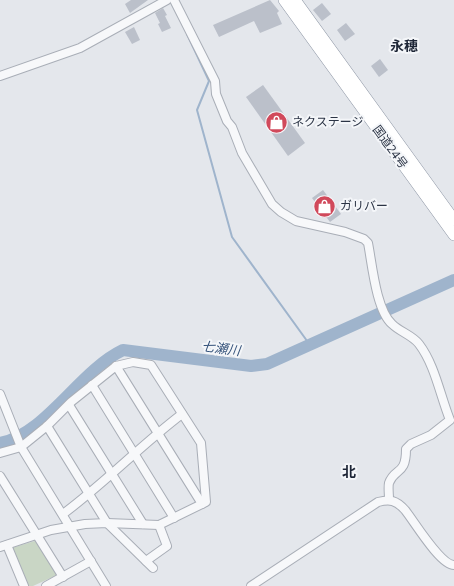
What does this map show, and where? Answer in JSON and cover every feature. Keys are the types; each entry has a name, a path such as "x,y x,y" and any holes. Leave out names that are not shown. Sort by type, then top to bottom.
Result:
{"highway":[{"name":"国道24号","path":"284,0 454,235"},
{"name":"国道24号","path":"295,0 454,220"}],"street":[{"path":"0,76 80,48 166,0"},
{"path":"174,0 215,81 216,94 242,153 272,204 281,212 296,220 364,239 368,243 381,306 387,318 391,324 412,337 419,344 435,376 450,420 431,435 411,444 406,449 406,461 402,469 392,478 389,484 389,499"},
{"path":"0,453 21,447 116,366 133,362 151,365 202,443 206,502 159,525 107,522 51,530 4,546 24,586"},
{"path":"116,366 202,504"},
{"path":"92,385 174,518"},
{"path":"1,397 21,447 72,527 106,586"},
{"path":"69,405 143,524"},
{"path":"63,514 90,494 134,453 182,414"},
{"path":"47,426 107,522 153,568"},
{"path":"0,476 38,534 63,577"},
{"path":"251,586 378,502 389,499 399,503 441,559 450,565 454,565"},
{"path":"146,561 167,546 159,525"},
{"path":"46,586 91,561"}],"green space":[{"path":"38,540 57,575 33,586 27,586 12,548"}],"building":[{"path":"131,0 148,0 130,13 125,4"},
{"path":"270,0 279,11 277,13 282,24 260,33 254,21 219,37 213,25"},
{"path":"322,3 331,14 322,21 313,10"},
{"path":"163,8 171,28 162,32 158,24 160,23 155,13"},
{"path":"346,23 355,34 345,41 337,30"},
{"path":"134,27 140,40 132,44 125,32"},
{"path":"380,59 388,70 379,77 371,66"},
{"path":"263,85 305,143 288,156 246,97"},
{"path":"323,190 341,214 330,222 312,198"}],"waterway":[{"path":"187,34 209,81 197,110 232,237 310,345"},
{"name":"七瀬川","path":"0,443 17,437 32,428 48,415 92,372 123,350 251,366 267,364 454,280"}],"place":[{"name":"ネクステージ","path":"276,122"},
{"name":"ガリバー","path":"325,206"}],"district":[{"name":"永穂","path":"404,46"},
{"name":"北","path":"349,472"}]}
